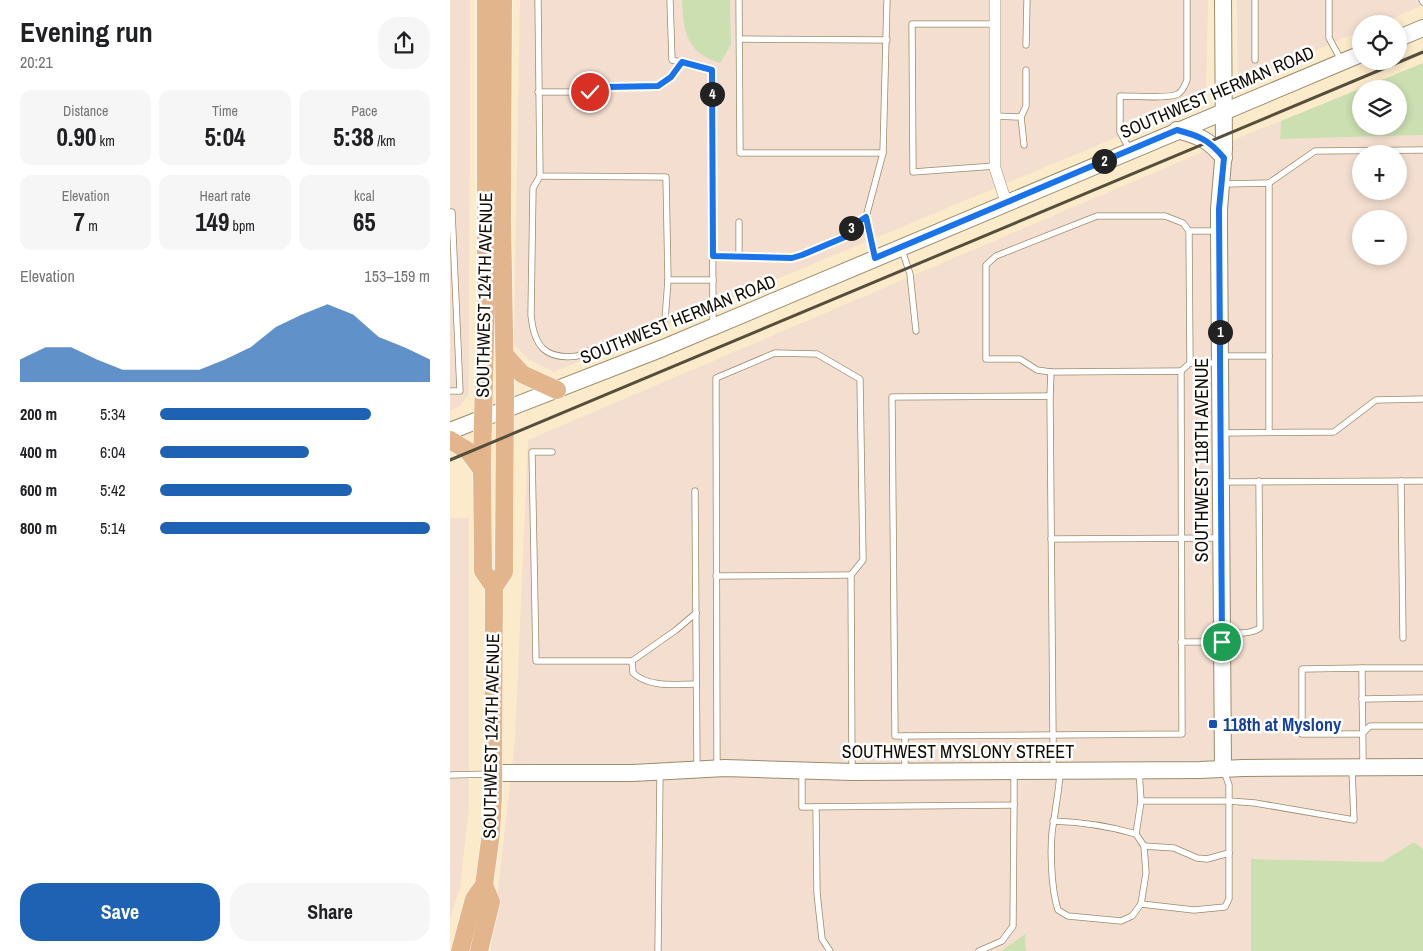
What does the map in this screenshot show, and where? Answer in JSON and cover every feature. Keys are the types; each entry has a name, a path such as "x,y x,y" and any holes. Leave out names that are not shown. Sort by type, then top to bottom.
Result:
{"main road":[{"name":"SOUTHWEST 124TH AVENUE","path":"486,0 486,298 482,470 483,571 494,587"},
{"name":"SOUTHWEST 124TH AVENUE","path":"460,951 474,899 484,885 491,833 494,587 504,572 503,0"},
{"path":"505,355 522,374 557,390"},
{"path":"450,440 468,451 482,470"},
{"name":"SOUTHWEST 124TH AVENUE","path":"479,951 491,902 484,885"}],"street":[{"path":"995,0 995,166 1006,202"},
{"name":"SOUTHWEST 118TH AVENUE","path":"1223,0 1224,158 1219,231 1223,770"},
{"path":"1407,35 1423,28"},
{"name":"SOUTHWEST HERMAN ROAD","path":"450,431 557,390 713,326 1352,58"},
{"path":"1177,130 1195,135 1209,142 1224,158"},
{"name":"SOUTHWEST MYSLONY STREET","path":"493,773 660,771 717,768 905,772 1423,767"}],"lane":[{"path":"538,0 540,176 533,188 531,315 536,338 540,346 547,353 565,358 577,356 666,320 668,280 666,177 540,176"},
{"path":"670,0 672,60 712,70 713,326"},
{"path":"740,0 740,153 883,153"},
{"path":"875,258 866,217 883,153 888,0"},
{"path":"1026,45 1027,0"},
{"path":"1130,150 1120,132 1120,96 1170,96 1180,94 1185,86 1187,80 1187,0"},
{"path":"1255,0 1255,60"},
{"path":"1329,0 1329,38 1342,62"},
{"path":"995,24 912,24 913,172 995,166"},
{"path":"740,39 887,40"},
{"path":"538,92 590,92 607,87 658,86 671,77 682,62"},
{"path":"1024,145 1021,116 1026,106 1026,70"},
{"path":"995,116 1021,116"},
{"path":"1222,184 1269,183 1315,152 1423,150"},
{"path":"1269,183 1269,432"},
{"path":"450,212 452,212 460,390 450,391"},
{"path":"1190,363 1189,231 1183,223 1165,216 1097,216 996,256 986,265 986,359 1020,359 1037,370 1051,372 1181,371 1190,363 1269,356"},
{"path":"713,256 792,258 845,237 852,226 866,217"},
{"path":"739,222 739,257"},
{"path":"1189,231 1219,231"},
{"path":"901,247 910,274 916,331"},
{"path":"668,280 713,280"},
{"path":"717,768 716,378 775,353 817,354 860,379 863,560 851,575 852,772"},
{"path":"1050,396 892,397 895,736 1182,734 1181,371"},
{"path":"1051,372 1053,734 1058,803 1053,821 1054,898 1058,910 1068,916 1121,921 1132,916 1141,904 1146,873 1144,846 1136,834 1115,828 1079,822 1053,821"},
{"path":"1221,433 1334,432 1376,400 1423,399"},
{"path":"552,452 532,452 536,661 632,662 696,614"},
{"path":"1181,642 1255,632 1260,628 1259,481"},
{"path":"1401,481 1403,638"},
{"path":"1221,482 1423,481"},
{"path":"695,491 697,770"},
{"path":"1051,539 1222,538"},
{"path":"716,576 851,575"},
{"path":"632,662 633,673 649,683 696,684"},
{"path":"1141,802 1229,801 1255,803 1354,820 1357,767 1362,734 1362,668"},
{"path":"1423,668 1302,669 1302,734 1362,734 1370,726 1423,726"},
{"path":"1362,700 1423,698"},
{"path":"905,736 905,772"},
{"path":"802,770 802,807 1014,805"},
{"path":"1141,904 1194,910 1225,907 1229,899 1229,785 1223,770"},
{"path":"658,951 660,771"},
{"path":"979,951 1002,941 1013,926 1014,771"},
{"path":"1136,834 1141,802 1139,771"},
{"path":"450,776 493,773"},
{"path":"816,807 817,894 822,939 830,951"},
{"path":"1144,846 1174,848 1197,858 1207,859 1229,853"}],"shaded area":[{"path":"450,0 470,0 469,394 460,406 450,411"},
{"path":"520,0 682,0 682,11 731,45 730,0 1208,0 1206,100 554,372 528,359 514,344"},
{"path":"1237,0 1423,0 1423,5 1400,15 1352,15 1352,35 1245,80 1238,75"},
{"path":"1281,121 1280,139 1423,135 1423,849 1414,842 1382,862 1251,859 1251,951 1026,951 1025,934 1001,951 491,951 515,741 528,440 1193,156"},
{"path":"450,518 469,518 469,806 460,888 450,917"}],"green space":[{"path":"682,0 730,0 731,45 720,63 700,53 689,40 684,22"},
{"path":"1423,63 1423,135 1280,139 1281,121 1352,92 1352,135 1407,135 1407,80 1381,80"},
{"path":"1414,842 1423,849 1423,951 1251,951 1251,859 1382,862"},
{"path":"1025,934 1026,951 1001,951"}],"railway":[{"path":"450,460 1423,52"}],"place":[{"name":"118th at Myslony","path":"1213,724"}],"route":[{"path":"590,92 607,87 658,86 671,77 682,62 712,70 713,256 792,258 845,237 856,222 866,217 875,258 1177,130 1202,137 1209,142 1224,158 1219,209 1222,642"}]}
